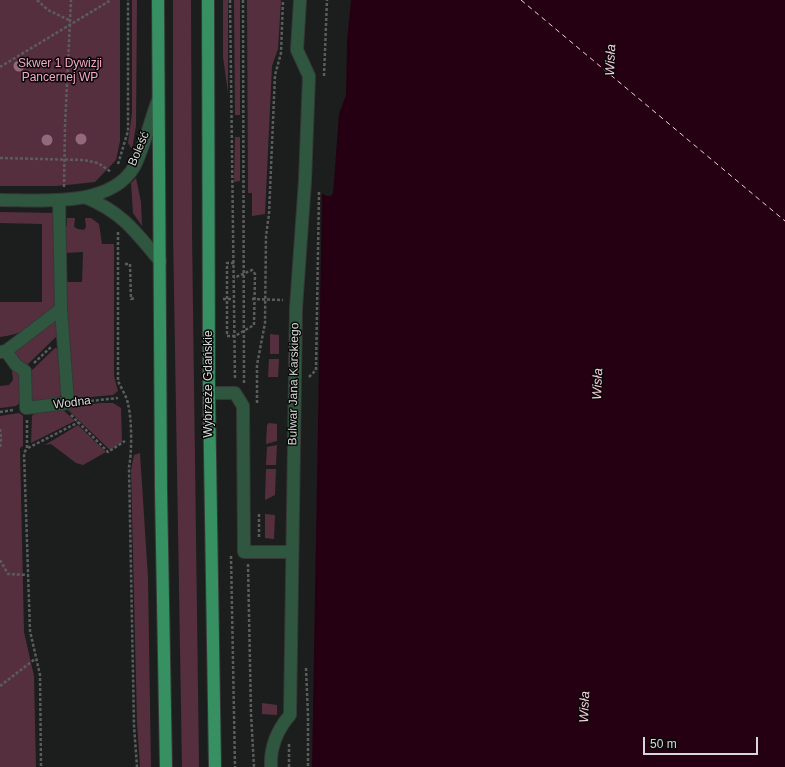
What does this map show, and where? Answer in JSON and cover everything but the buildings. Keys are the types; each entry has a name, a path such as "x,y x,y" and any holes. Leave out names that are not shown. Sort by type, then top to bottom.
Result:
{"main road":[{"path":"158,0 166,767"},
{"name":"Wybrzeże Gdańskie","path":"208,0 209,393 215,767"}],"street":[{"name":"Bulwar Jana Karskiego","path":"271,767 273,743 278,732 290,715 291,552 296,308 305,181 309,76 297,50 300,0"},
{"name":"Boleść","path":"0,200 59,200 85,197 107,190 122,180 134,167 159,99"},
{"path":"85,197 100,203 119,215 160,261"},
{"path":"59,200 64,404"},
{"path":"26,408 25,371 16,365 3,351 61,309"},
{"path":"209,393 236,395 243,406 244,552 291,552"},
{"name":"Wodna","path":"26,408 64,404"}],"path":[{"path":"37,0 48,10 69,20"},
{"path":"64,188 69,20 71,0"},
{"path":"0,67 111,0"},
{"path":"118,168 128,131 128,0"},
{"path":"230,0 232,245 234,263 236,395"},
{"path":"236,395 244,384 243,0"},
{"path":"270,186 275,75 281,53 284,0"},
{"path":"324,79 327,0"},
{"path":"0,158 84,160 98,163 112,172"},
{"path":"309,377 316,370 319,190"},
{"path":"118,227 118,381 128,404 131,445 129,475 134,726 137,767"},
{"path":"234,263 227,263 229,299 227,336 235,336 254,325 255,274 252,270 234,278"},
{"path":"125,264 130,264 131,298 135,298"},
{"path":"223,299 229,299"},
{"path":"25,371 63,335"},
{"name":"Wodna","path":"64,404 118,398"},
{"path":"64,404 108,452 125,441"},
{"path":"26,408 28,448"},
{"path":"41,767 40,675 35,659 33,640 30,631 24,453 28,448 79,422"},
{"path":"0,429 0,449"},
{"path":"231,553 235,767"},
{"path":"0,560 8,574 28,575"},
{"path":"0,686 35,659"},
{"path":"289,737 289,767"}],"green space":[{"name":"Skwer 1 Dywizji Pancernej WP","path":"0,0 120,0 120,141 116,160 95,182 57,186 0,186"},
{"path":"132,0 137,0 136,126 132,149 128,143 132,113"},
{"path":"173,0 191,0 192,232 199,767 182,767 173,231"},
{"path":"223,0 228,0 228,93 223,57"},
{"path":"234,0 240,0 240,115 235,115"},
{"path":"247,0 281,0 278,49 272,66 265,214 252,216 252,193 248,193"},
{"path":"235,137 240,137 240,181 234,182"},
{"path":"136,178 141,202 142,226 133,213 131,183"},
{"path":"0,212 55,213 57,308 31,327 9,336 0,337 0,302 42,302 42,224 0,223"},
{"path":"67,218 75,218 74,227 84,230 86,227 85,218 91,218 99,224 102,244 114,244 114,376 118,391 113,395 79,398 73,395 64,286 67,282 82,282 83,252 64,253 63,226 67,226"},
{"path":"57,317 58,335 28,364 22,364 15,356 14,351"},
{"path":"270,334 279,335 279,354 270,354"},
{"path":"55,348 61,349 62,394 56,400 35,403 31,401 30,372"},
{"path":"269,359 279,359 278,377 268,377"},
{"path":"12,370 20,370 23,400 16,406 0,408 0,386 9,385 13,380"},
{"path":"113,403 121,408 122,442 110,450 68,410 67,407"},
{"path":"60,407 75,421 31,443 32,416 35,412"},
{"path":"19,413 23,416 23,446 20,448 24,632 34,676 36,767 0,767 0,416"},
{"path":"269,423 277,424 277,441 266,444 267,425"},
{"path":"78,425 106,452 83,465 76,463 51,444 45,445"},
{"path":"277,445 276,465 266,465 267,447"},
{"path":"140,453 148,578 151,767 140,767 137,723 131,470 134,455"},
{"path":"266,469 276,469 275,495 265,500"},
{"path":"265,514 275,515 274,539 265,538"},
{"path":"262,703 277,705 277,715 262,714"}],"water":[{"name":"Wisła","path":"351,0 785,0 785,767 312,767 322,193 326,196 333,194 339,114 346,95 347,42"}],"ferry route":[{"path":"521,0 785,221"}]}
